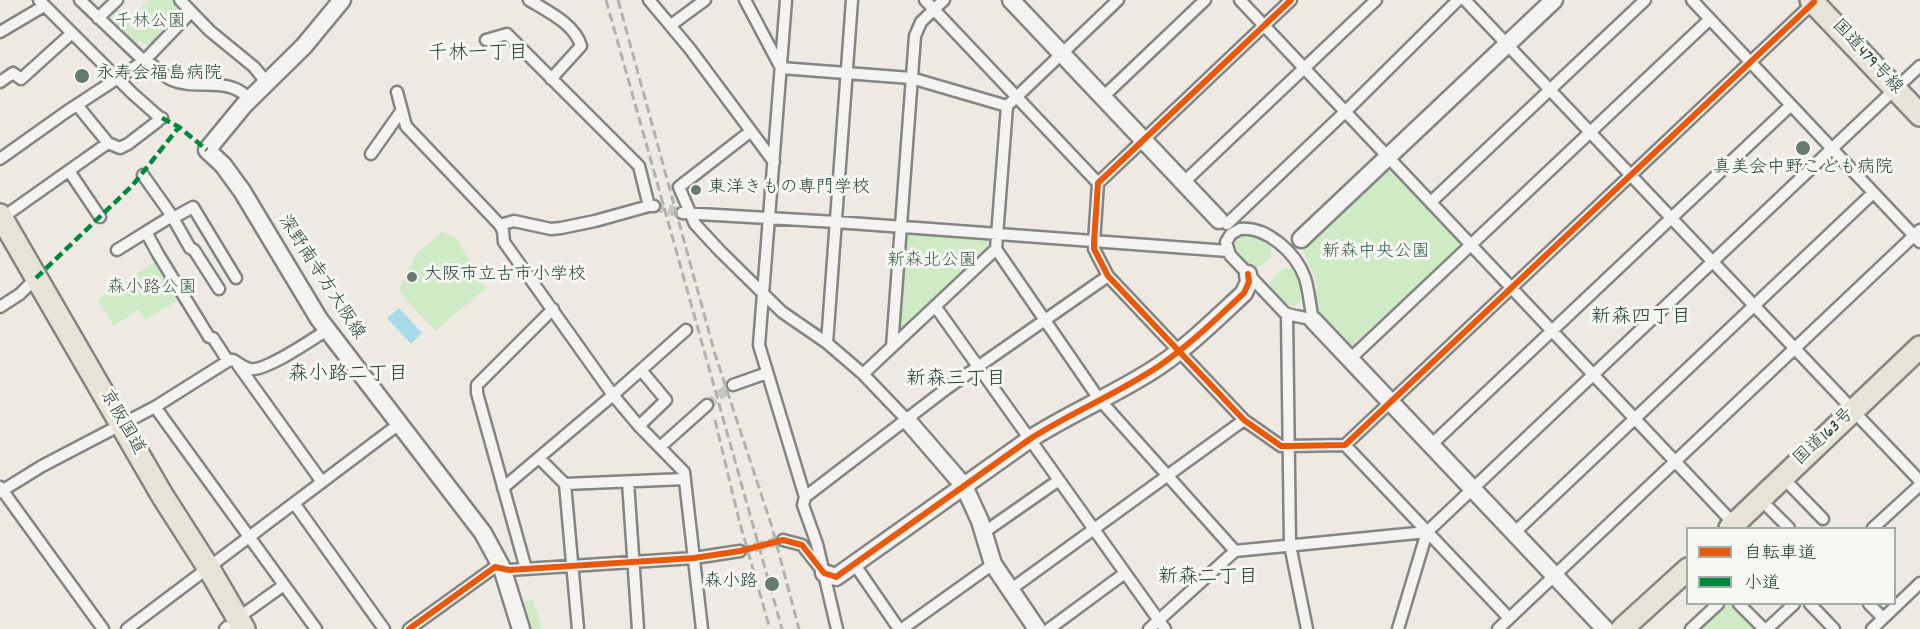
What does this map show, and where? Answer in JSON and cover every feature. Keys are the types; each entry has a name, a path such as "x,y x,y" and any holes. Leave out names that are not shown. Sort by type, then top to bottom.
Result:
{"highway":[{"name":"国道479号線","path":"1818,1 1907,78 1920,96"},
{"name":"国道479号線","path":"1907,78 1920,115"},
{"name":"京阪国道","path":"1,217 32,282"},
{"name":"京阪国道","path":"0,241 62,319 116,428 162,495 232,626"},
{"name":"国道163号","path":"1737,527 1769,507 1791,486 1920,347"},
{"name":"国道163号","path":"1737,527 1857,415 1920,364"},
{"path":"1622,629 1686,571"},
{"path":"1638,629 1686,586"}],"street":[{"path":"80,0 145,60 172,80 221,84 238,90 250,99"},
{"path":"98,18 117,0"},
{"path":"180,0 210,30 254,67 267,83"},
{"name":"深野南寺方大阪線","path":"342,0 304,46 250,99 211,153 242,191 327,330 483,533 502,568 521,629"},
{"path":"530,0 561,20 581,46 551,79"},
{"path":"650,0 774,162"},
{"path":"671,25 705,0"},
{"path":"745,0 781,68"},
{"path":"786,0 765,295 759,345 805,497 803,506 817,544 837,629"},
{"path":"827,343 852,0"},
{"path":"925,0 1098,183"},
{"path":"892,346 916,31 921,22 944,0"},
{"path":"1118,0 1007,106 996,249 1099,399 1236,551"},
{"path":"1103,97 1205,0"},
{"path":"1240,0 1737,527"},
{"path":"1291,0 1098,183 1094,242 1094,249 1108,276 1244,420 1281,446 1346,445 1818,1"},
{"path":"1183,183 1376,0"},
{"path":"1223,222 1345,112 1458,0"},
{"path":"1465,0 1920,483 1874,527"},
{"path":"1020,3 1061,53 1183,183 1223,222 1289,242 1301,238 1554,0"},
{"path":"1431,202 1645,0"},
{"path":"1498,629 1794,348 1918,236 1874,193 1692,0"},
{"path":"0,32 41,3 161,118 129,144 120,148 108,143 77,105"},
{"path":"0,159 145,60 191,12"},
{"path":"1350,359 1710,19"},
{"path":"0,82 13,73 21,79 72,33"},
{"path":"486,40 507,34 639,166 651,206 561,228 551,229 514,221 500,225"},
{"path":"781,68 911,78 1007,106"},
{"path":"1398,629 1427,532 1907,78"},
{"path":"397,93 406,126 500,225 504,242 613,395 639,426 684,472 702,629"},
{"path":"1431,445 1791,105"},
{"path":"371,154 402,110"},
{"path":"751,131 679,187 686,213 720,251 782,312 827,343 863,374 907,420 964,486 984,533 993,564 1037,629"},
{"path":"1,217 108,143"},
{"path":"69,171 100,217"},
{"path":"143,175 219,289"},
{"path":"1514,532 1874,193"},
{"path":"117,250 193,207 236,279"},
{"path":"686,213 1094,242 1227,246"},
{"path":"1223,222 1227,246 1248,274 1292,315 1313,320"},
{"path":"1227,246 1231,234 1240,229"},
{"path":"146,232 209,337 213,338 231,361 322,482"},
{"path":"1296,261 1301,238"},
{"path":"1274,239 1296,261 1305,279 1313,320 1605,629"},
{"path":"863,374 996,249"},
{"path":"783,540 802,545 824,573 836,577 1062,418 1158,367 1244,293 1248,274"},
{"path":"805,497 978,366 1108,276"},
{"path":"0,307 20,294 32,282"},
{"path":"1292,315 1302,310 1308,302"},
{"path":"935,306 1162,625"},
{"path":"526,569 477,393 477,385 553,309"},
{"path":"1292,315 1288,446 1290,545 1307,629"},
{"path":"231,361 254,370 288,356 327,330"},
{"path":"503,488 686,330"},
{"path":"103,629 1,490 155,407 231,361"},
{"path":"639,426 666,399 641,370"},
{"path":"733,385 767,373"},
{"path":"660,447 707,405"},
{"path":"155,407 316,629"},
{"path":"1010,590 1244,420"},
{"path":"127,629 399,424"},
{"path":"1346,445 1509,618"},
{"path":"539,458 565,484 578,629"},
{"path":"565,484 685,479"},
{"path":"984,533 1059,480"},
{"path":"628,482 638,629"},
{"path":"1791,486 1823,519"},
{"path":"294,503 384,629"},
{"path":"1769,507 1788,527"},
{"path":"1149,629 1162,625 1236,551 1427,532"},
{"path":"409,629 495,567 509,570 573,566 694,558 740,551"},
{"path":"855,565 901,629 993,564"},
{"path":"1049,629 1125,573"},
{"path":"1872,629 1920,583"},
{"path":"232,626 284,585"},
{"path":"1691,629 1716,605"},
{"path":"1741,605 1766,629 1792,605"},
{"path":"1812,605 1834,629"},
{"path":"1871,605 1883,618"}],"green space":[{"name":"千林公園","path":"149,0 176,0 186,11 151,49 140,40 133,47 102,18 115,5 129,18"},
{"name":"新森中央公園","path":"1384,170 1393,170 1461,243 1461,249 1353,351 1318,312 1315,302 1317,288 1314,275 1303,252 1305,247"},
{"path":"442,232 456,238 486,288 435,331 403,296 399,288 417,253"},
{"name":"新森北公園","path":"908,233 987,239 989,248 902,331 898,328 904,238"},
{"path":"1244,235 1261,239 1271,247 1271,256 1256,268 1240,258 1235,248 1234,240"},
{"name":"森小路公園","path":"155,262 160,263 181,298 146,320 139,309 114,326 97,300"},
{"path":"1285,268 1294,271 1299,280 1301,300 1295,306 1280,299 1270,284 1275,275"},
{"path":"533,600 541,629 527,629 519,604"},
{"path":"1721,605 1736,605 1759,629 1696,629"}],"water":[{"path":"399,308 422,333 411,344 387,318"}],"tunnel":[{"path":"654,206 682,213"},
{"path":"707,405 733,385"},
{"path":"740,551 783,540"}],"railway":[{"path":"606,0 782,629"},
{"path":"618,0 715,354 772,527 799,629"},
{"path":"715,420 739,520 770,629"}],"marked path":[{"path":"162,118 179,127 207,150"},
{"path":"36,278 132,186 179,127"}],"cycle path":[{"path":"1291,0 1098,183 1094,242 1094,249 1108,276 1244,420 1281,446 1345,445 1814,2"},
{"path":"409,629 495,567 509,570 694,558 740,551 783,540 802,545 824,573 836,577 1030,439 1144,376 1170,358 1244,293 1249,282 1248,274"}],"place":[{"name":"永寿会福島病院","path":"82,76"},
{"name":"真美会中野こども病院","path":"1803,148"},
{"name":"東洋きもの専門学校","path":"696,190"},
{"name":"大阪市立古市小学校","path":"412,277"},
{"name":"森小路","path":"772,584"}],"district":[{"name":"千林一丁目","path":"478,55"},
{"name":"新森四丁目","path":"1641,319"},
{"name":"森小路二丁目","path":"348,376"},
{"name":"新森三丁目","path":"956,381"},
{"name":"新森二丁目","path":"1208,579"}]}
